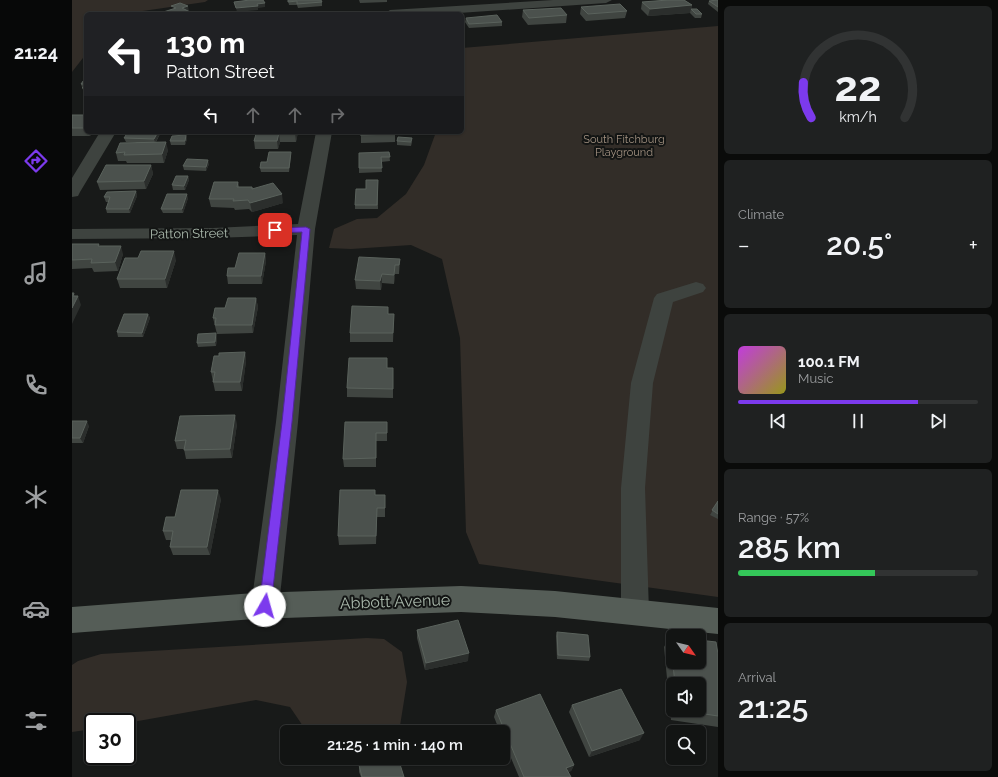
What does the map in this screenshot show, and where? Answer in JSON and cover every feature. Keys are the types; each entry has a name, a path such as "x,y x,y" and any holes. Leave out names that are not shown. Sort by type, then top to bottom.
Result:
{"main road":[{"name":"Abbott Avenue","path":"72,620 265,606 461,599 555,604 718,621"}],"street":[{"path":"421,12 606,0"},
{"path":"72,192 107,134"},
{"path":"265,606 287,422 306,229 324,134"},
{"name":"Patton Street","path":"72,234 213,233 306,229"},
{"path":"635,612 632,488 642,383 664,298 696,288"}],"green space":[{"path":"72,0 208,0 205,2 136,12 84,12 84,57 72,72"},
{"name":"South Fitchburg Playground","path":"718,26 718,597 479,564 466,532 460,338 442,259 411,245 351,249 329,248 334,229 357,219 377,218 406,194 424,165 435,134 464,134 464,48"},
{"path":"367,638 384,639 402,652 407,682 400,725 302,725 290,707 256,700 136,721 136,713 84,713 84,730 72,732 72,665 78,661 101,654"}],"building":[{"path":"263,0 265,3 257,4 258,6 236,8 234,2"},
{"path":"288,0 321,0 322,2 297,4 297,1 288,2"},
{"path":"684,0 692,5 650,9 642,2"},
{"path":"717,0 718,7 709,1"},
{"path":"180,3 188,6 182,8 190,12 163,12 176,8 171,6"},
{"path":"620,4 627,11 588,14 581,7"},
{"path":"561,8 567,15 529,18 523,10"},
{"path":"691,9 697,9 702,14 696,14"},
{"path":"497,15 502,22 469,24 466,18"},
{"path":"72,115 84,115 84,128 72,128"},
{"path":"127,134 157,134 154,139 124,138"},
{"path":"256,134 279,134 277,141 254,141"},
{"path":"360,134 395,134 360,135"},
{"path":"186,135 185,141 170,141 172,136"},
{"path":"398,137 412,138 411,142 397,141"},
{"path":"166,142 162,154 124,155 125,152 116,153 120,143"},
{"path":"269,152 291,152 289,168 260,168 261,162 267,162"},
{"path":"389,152 390,157 381,157 382,168 359,168 359,153"},
{"path":"187,159 208,160 206,167 183,166"},
{"path":"106,165 151,165 144,181 97,182"},
{"path":"176,176 188,176 184,186 172,185"},
{"path":"366,180 378,180 377,205 355,205 356,189 366,189"},
{"path":"214,182 238,182 237,187 252,187 252,189 273,183 282,194 250,203 248,200 233,201 234,199 209,199"},
{"path":"136,191 129,209 106,209 110,197 104,197 107,192"},
{"path":"167,194 187,194 182,209 161,209"},
{"path":"72,244 121,246 115,262 91,263 92,259 72,260"},
{"path":"141,251 174,251 165,279 117,279 125,258 138,258"},
{"path":"239,253 265,253 261,276 227,276 228,268 235,268"},
{"path":"359,257 400,259 399,265 395,265 394,275 382,274 380,281 355,280"},
{"path":"72,293 74,293 73,296 78,296 72,308"},
{"path":"228,298 256,298 252,325 215,325 216,318 213,318 215,308 225,308"},
{"path":"352,306 388,307 388,314 394,314 393,333 350,333"},
{"path":"124,314 148,314 142,333 117,332"},
{"path":"216,333 215,342 197,343 198,334"},
{"path":"245,352 240,382 213,382 215,372 211,372 214,356 219,356 219,353"},
{"path":"349,358 387,358 387,368 393,368 393,389 347,388"},
{"path":"235,415 230,449 184,450 186,440 175,441 180,416"},
{"path":"72,421 87,421 80,438 72,438"},
{"path":"345,422 387,422 387,433 376,433 376,458 343,459"},
{"path":"181,490 218,490 207,547 170,547 173,531 163,531 166,517 175,517"},
{"path":"340,490 375,490 375,495 385,495 385,508 377,508 376,536 338,536"},
{"path":"718,501 718,514 712,510"},
{"path":"458,620 469,653 426,663 417,630"},
{"path":"557,632 588,635 590,657 558,655"},
{"path":"706,641 716,642 718,654 718,716 706,714 706,677 674,677 673,669 706,669"},
{"path":"621,689 644,733 592,751 572,705"},
{"path":"540,694 574,765 566,768 571,777 524,777 510,744 510,725 502,725 496,710"},
{"path":"359,765 400,765 404,777 362,777"}],"route":[{"path":"265,606 287,422 306,229 275,230"}]}
